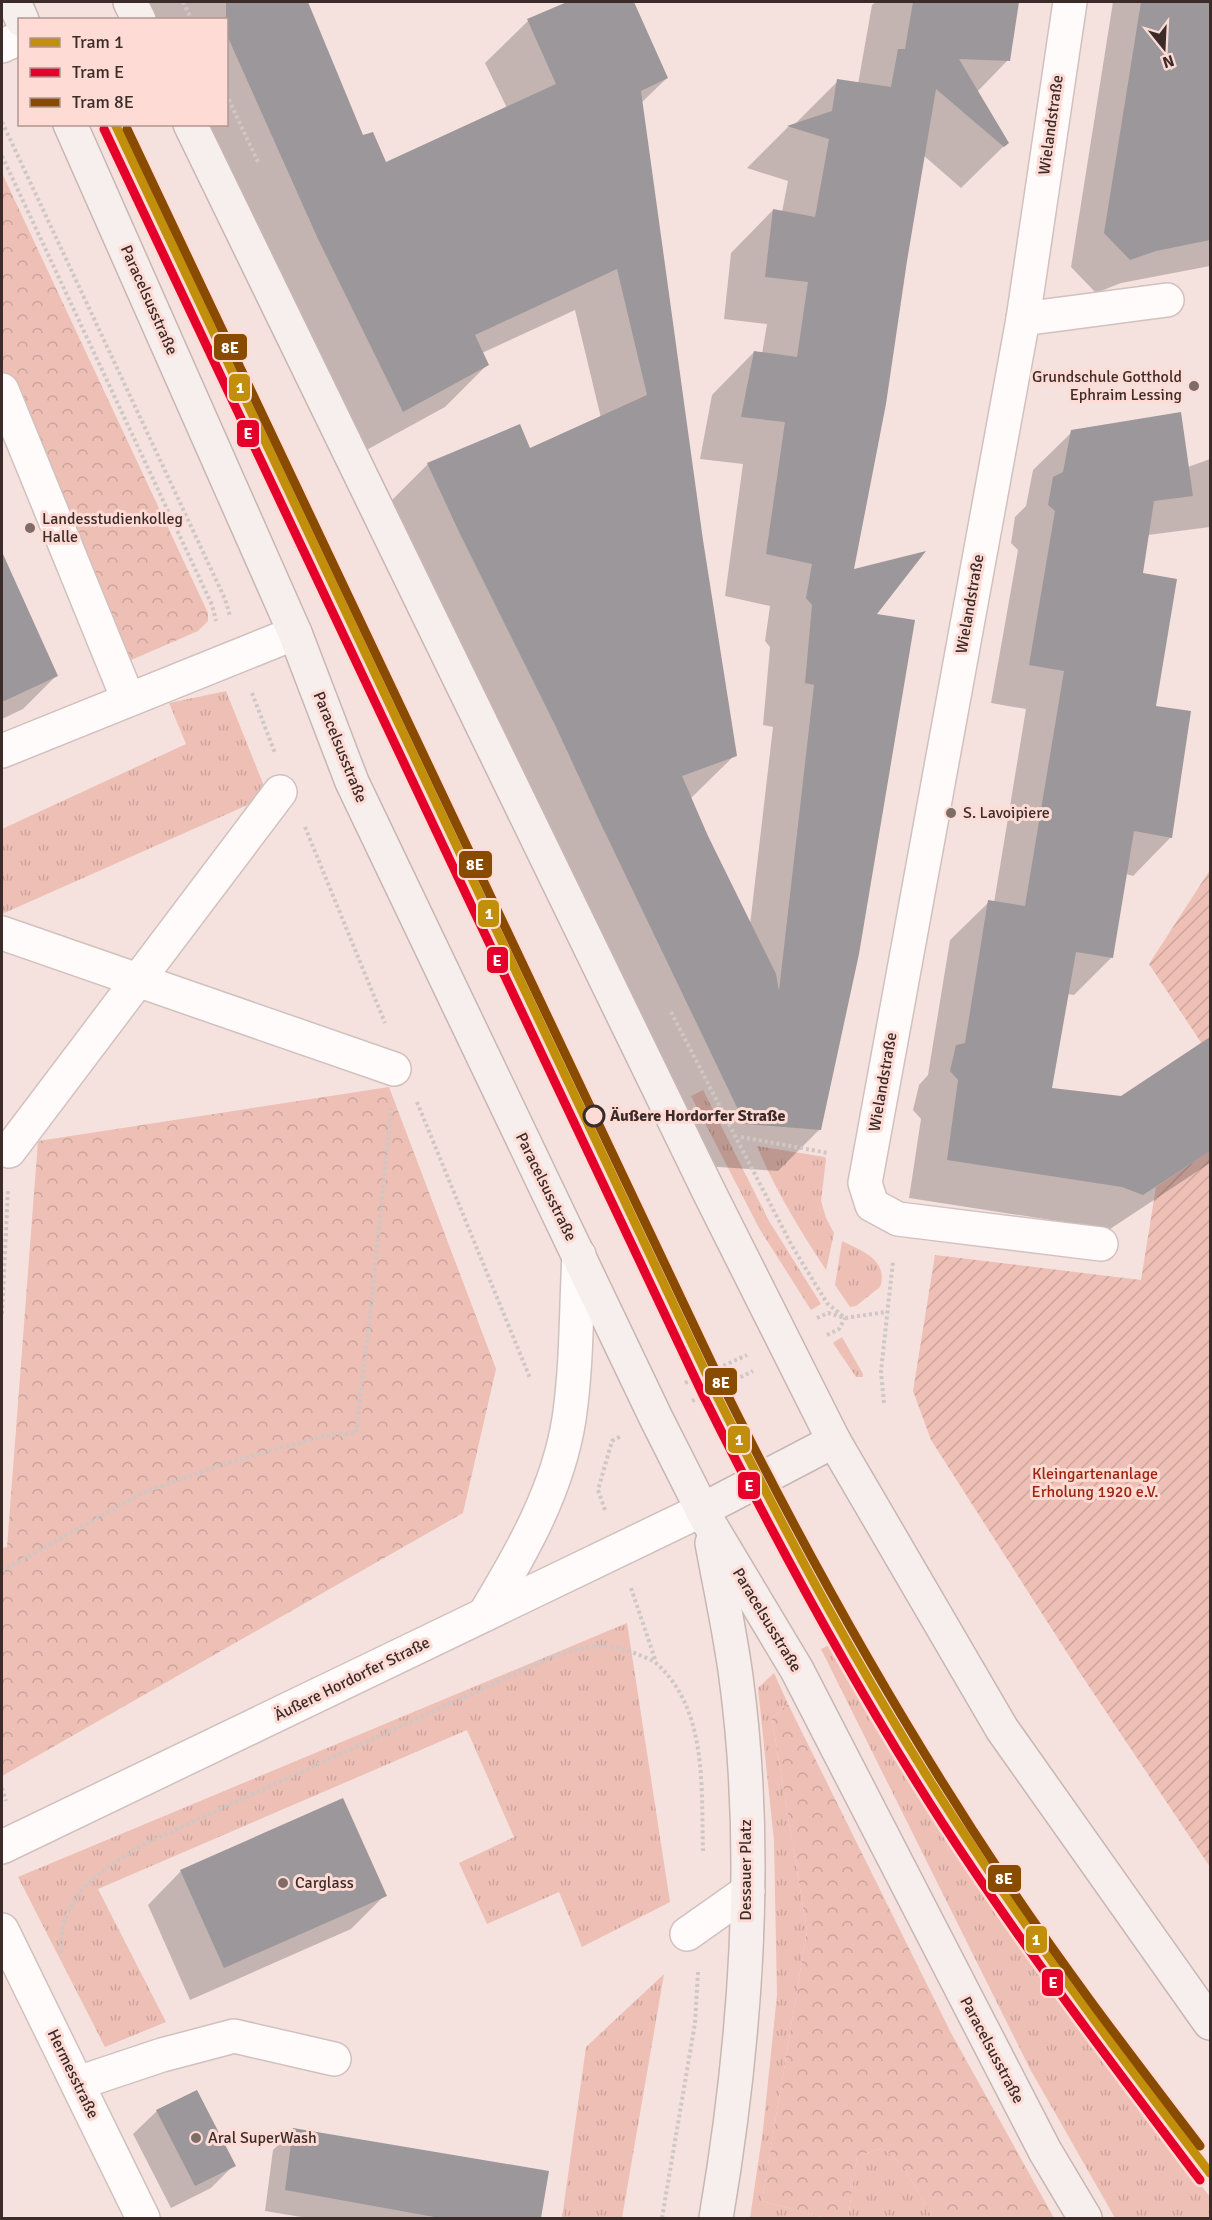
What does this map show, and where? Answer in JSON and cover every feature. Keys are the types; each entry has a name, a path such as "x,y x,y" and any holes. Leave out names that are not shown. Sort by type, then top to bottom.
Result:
{"main road":[{"path":"14,2 21,18"},
{"path":"130,2 138,18"},
{"name":"Paracelsusstraße","path":"71,126 295,633 352,782 656,1418 705,1516 797,1670 1045,2151 1085,2218"},
{"path":"191,126 709,1192 834,1441 1002,1729 1210,2023"},
{"path":"705,1516 834,1441"},
{"name":"Dessauer Platz","path":"705,1516 736,1676 743,1757 748,1891 741,2033 716,2218"}],"street":[{"name":"Wielandstraße","path":"878,1202 1023,319 1070,2"},
{"path":"2,45 18,39"},
{"path":"1023,319 1167,300"},
{"path":"2,390 128,699"},
{"path":"2,751 295,633"},
{"path":"9,1151 280,792"},
{"path":"2,933 394,1069"},
{"path":"878,1202 1101,1244"},
{"path":"484,1615 521,1555 547,1498 564,1439 571,1395 579,1255"},
{"name":"Äußere Hordorfer Straße","path":"2,1847 484,1615 705,1516"},
{"path":"694,1929 748,1891"},
{"name":"Hermesstraße","path":"2,1930 143,2218"},
{"path":"78,2083 162,2055 234,2036 334,2059"}],"path":[{"path":"183,2 191,18"},
{"path":"2,156 212,605 226,661"},
{"path":"2,1571 142,1493 227,1463 323,1436 356,1433 372,1298 394,1069"},
{"path":"741,1137 828,1152 878,1202 886,1312 881,1371 884,1403"},
{"path":"2,1314 9,1151"},
{"path":"612,1441 839,1329 845,1317 886,1312"},
{"path":"62,1960 60,1935 64,1919 72,1903 85,1886 107,1868 146,1843 552,1657 575,1649 599,1645 626,1650 656,1662 672,1680 685,1704 694,1729 699,1755 704,1855"},
{"path":"2,1788 6,1800"},
{"path":"662,2218 695,2023 694,1929"}],"green space":[{"path":"2,173 208,613 208,621 198,631 115,667 2,390"},
{"path":"226,691 268,796 2,914 2,829 186,744 169,703"},
{"path":"1210,870 1210,1056 1149,964"},
{"path":"389,1087 496,1369 463,1513 2,1776 2,1548 7,1547 38,1141"},
{"path":"703,1090 769,1221 821,1304 811,1310 759,1228 691,1096"},
{"path":"757,1146 825,1157 821,1201 834,1233 826,1270 797,1225"},
{"name":"Kleingartenanlage Erholung 1920 e.V.","path":"1210,1151 1210,1867 1080,1673 931,1440 913,1391 935,1255 1141,1280 1156,1187"},
{"path":"842,1241 872,1258 881,1270 880,1287 856,1306 850,1307 835,1285"},
{"path":"842,1337 863,1377 856,1377 833,1343"},
{"path":"627,1623 670,1902 582,1947 559,1892 487,1924 459,1863 514,1837 467,1730 98,1889 166,2022 105,2047 18,1877"},
{"path":"833,1643 924,1794 1021,1942 1090,2039 1210,2197 1210,2218 1115,2218 1030,2069 821,1649"},
{"path":"774,1673 788,1704 772,1719 807,1931 762,2201 825,2218 750,2218 763,2130 777,1995 774,1841 758,1688"},
{"path":"788,1704 951,2033 1054,2218 933,2218 903,2166 883,2148 857,2156 848,2218 825,2218 762,2201 807,1931 772,1719"},
{"path":"664,1974 622,2218 562,2218 586,2047"},
{"path":"883,2148 903,2166 933,2218 848,2218 857,2156"}],"building":[{"path":"226,2 308,2 363,135 373,132 386,162 556,84 527,19 567,2 634,2 668,78 641,91 703,540 737,756 682,776 708,836 776,974 779,991 814,685 805,683 812,605 806,598 812,564 766,554 785,422 741,417 754,351 797,357 808,282 765,277 773,209 815,217 829,139 787,126 832,111 837,79 891,87 898,49 905,49 913,2 1019,2 1010,61 959,59 1009,143 1004,147 936,89 886,404 854,569 926,551 877,614 915,620 859,954 821,1130 745,1124 427,463 520,424 530,448 647,395 617,269 475,335 489,365 403,412 318,239 228,37 228,18 226,18"},
{"path":"1141,2 1210,2 1210,240 1156,251 1130,260 1104,233"},
{"path":"1181,412 1193,496 1154,501 1143,573 1177,579 1156,706 1191,711 1172,838 1134,831 1113,958 1076,952 1052,1088 1121,1096 1210,1037 1210,1151 1143,1195 1122,1187 947,1160 958,1080 950,1071 956,1045 965,1043 988,900 1025,906 1064,671 1029,665 1055,511 1048,505 1053,477 1063,472 1071,430"},
{"path":"2,552 58,676 2,702"},
{"name":"Carglass","path":"343,1798 387,1896 224,1968 180,1870"},
{"name":"Aral SuperWash","path":"197,2090 236,2166 195,2186 156,2110"},
{"path":"293,2128 549,2171 541,2218 440,2218 285,2190"}],"tram line":[{"name":"1","path":"116,126 714,1390 798,1553 888,1713 983,1863 1078,1998 1210,2173"},
{"name":"E","path":"104,129 703,1395 759,1505 878,1719 973,1870 1068,2005 1200,2180"},
{"name":"8E","path":"127,129 715,1370 781,1500 851,1629 964,1817 1051,1947 1200,2146"}],"place":[{"name":"Grundschule Gotthold Ephraim Lessing","path":"1194,386"},
{"name":"Landesstudienkolleg Halle","path":"30,528"},
{"name":"S. Lavoipiere","path":"951,813"},
{"name":"Äußere Hordorfer Straße","path":"594,1116"},
{"name":"Carglass","path":"283,1883"},
{"name":"Aral SuperWash","path":"196,2138"}]}
